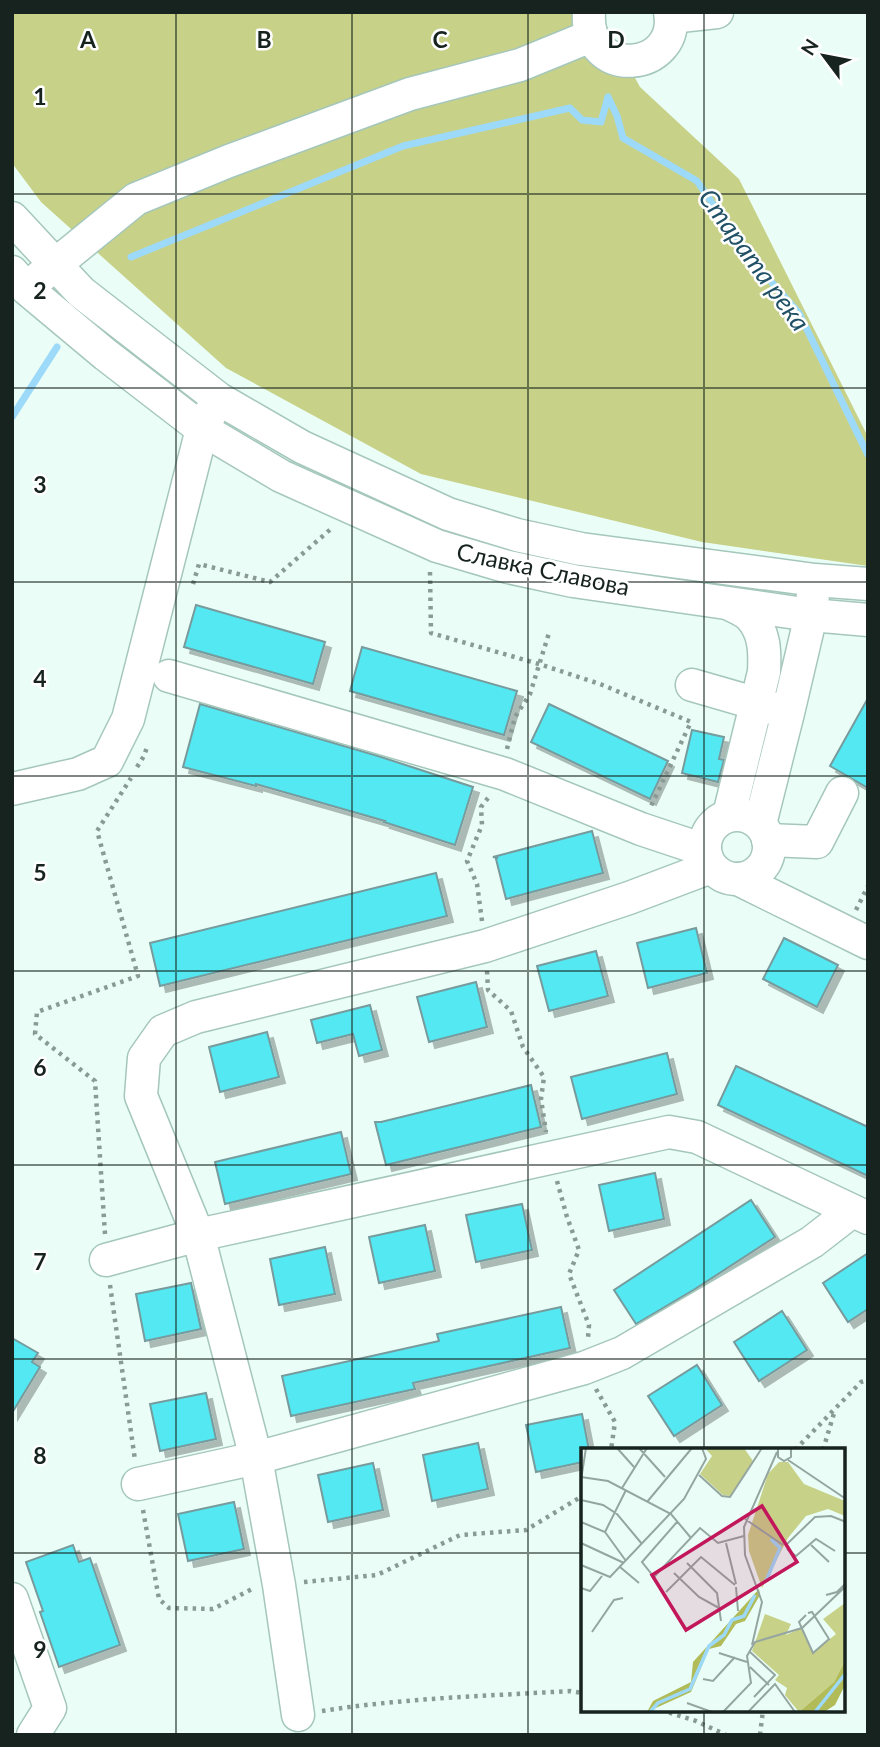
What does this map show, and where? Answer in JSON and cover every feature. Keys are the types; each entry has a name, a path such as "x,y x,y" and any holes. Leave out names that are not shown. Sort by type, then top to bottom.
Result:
{"street":[{"path":"20,280 56,265 136,199 229,161 411,94 520,65 590,24 598,47 608,56 632,62 645,59 656,52 670,30 670,15 717,12"},
{"name":"Славка Славова","path":"12,218 81,292 219,399 302,447 448,514 517,535 581,549 815,580 868,584"},
{"name":"Славка Славова","path":"20,280 106,355 202,429 281,476 437,546 508,567 573,581 811,615 868,620"},
{"path":"12,789 78,774 107,761 128,719 202,429 219,399"},
{"path":"298,1715 279,1585 256,1458 198,1236 141,1096 144,1058 163,1031 196,1017 485,946 718,865 749,876 759,870 788,712 811,615 815,580"},
{"path":"729,815 764,672 765,652 761,632 750,615 730,604"},
{"path":"169,676 505,774 641,829 718,865 868,943"},
{"path":"692,685 788,712"},
{"path":"765,842 817,842 842,793"},
{"path":"718,865 705,841 713,824 729,815 740,814 751,818 803,911"},
{"path":"106,1260 198,1236 669,1132 697,1137 860,1215"},
{"path":"138,1484 256,1458 584,1368 622,1353 860,1215"},
{"path":"12,1599 50,1708 33,1735"}],"path":[{"path":"192,589 199,564 270,582 332,528 344,534"},
{"path":"429,569 431,634 600,684 691,722 641,829"},
{"path":"549,633 530,694 515,717 508,743 505,774 481,807 482,825 467,861 477,884 488,990 510,1011 523,1047 544,1076 541,1099 551,1158 579,1250 569,1274 589,1325 584,1368 615,1422 611,1448"},
{"path":"148,744 144,756 97,831 138,976 37,1012 35,1034 95,1081 106,1260 138,1484 159,1599 169,1608 212,1609 254,1588 377,1574 460,1535 526,1530 581,1498"},
{"path":"797,1448 861,1382 868,1380"},
{"path":"824,1448 835,1409"},
{"path":"298,1715 387,1702 570,1691 581,1693"},
{"path":"667,1712 726,1735"},
{"path":"760,1735 763,1712"}],"green space":[{"path":"12,12 599,12 640,87 739,179 868,437 868,566 702,542 421,474 226,368 41,202 12,163"}],"building":[{"path":"196,605 325,642 313,684 184,647"},
{"path":"362,647 517,691 504,735 350,691"},
{"path":"868,698 868,788 830,766"},
{"path":"200,704 473,787 455,845 385,821 256,784 183,767"},
{"path":"549,704 668,761 650,799 531,742"},
{"path":"692,730 724,737 719,759 724,760 718,782 682,773"},
{"path":"592,831 603,873 506,899 497,858 493,857"},
{"path":"436,873 447,916 160,986 150,943"},
{"path":"696,928 707,973 648,988 637,943"},
{"path":"784,938 838,965 817,1007 763,979"},
{"path":"596,951 608,996 549,1011 537,966"},
{"path":"476,982 487,1027 429,1042 417,997"},
{"path":"370,1005 382,1050 359,1056 353,1034 317,1043 311,1020"},
{"path":"267,1032 279,1077 220,1092 209,1047"},
{"path":"667,1053 677,1094 582,1119 571,1077"},
{"path":"736,1066 868,1127 868,1176 718,1105"},
{"path":"531,1085 541,1127 386,1165 375,1122"},
{"path":"341,1132 351,1174 225,1204 215,1162"},
{"path":"655,1173 664,1219 609,1231 599,1185"},
{"path":"751,1200 775,1237 636,1324 614,1290"},
{"path":"522,1204 532,1250 476,1262 466,1215"},
{"path":"425,1225 435,1271 379,1283 369,1237"},
{"path":"325,1247 335,1294 279,1305 270,1259"},
{"path":"868,1253 868,1309 848,1322 823,1283"},
{"path":"191,1283 201,1329 145,1341 136,1294"},
{"path":"561,1307 570,1348 413,1383 415,1389 291,1416 282,1376 439,1341 437,1334"},
{"path":"782,1311 807,1350 759,1381 734,1342"},
{"path":"12,1338 38,1353 32,1362 40,1367 12,1413"},
{"path":"697,1365 722,1405 674,1436 648,1396"},
{"path":"206,1393 216,1439 160,1451 150,1404"},
{"path":"582,1414 589,1448 581,1448 581,1462 536,1472 526,1425"},
{"path":"478,1443 488,1489 432,1501 423,1455"},
{"path":"373,1463 383,1510 328,1522 318,1475"},
{"path":"234,1502 244,1549 188,1561 178,1514"},
{"path":"73,1545 79,1562 90,1558 120,1645 59,1667 26,1562"}],"waterway":[{"name":"Старата река","path":"608,97 623,138 697,181 750,258 799,313 868,455"},
{"path":"131,257 403,146 570,108 582,120 601,122 608,97"},
{"path":"12,417 57,347"}]}
